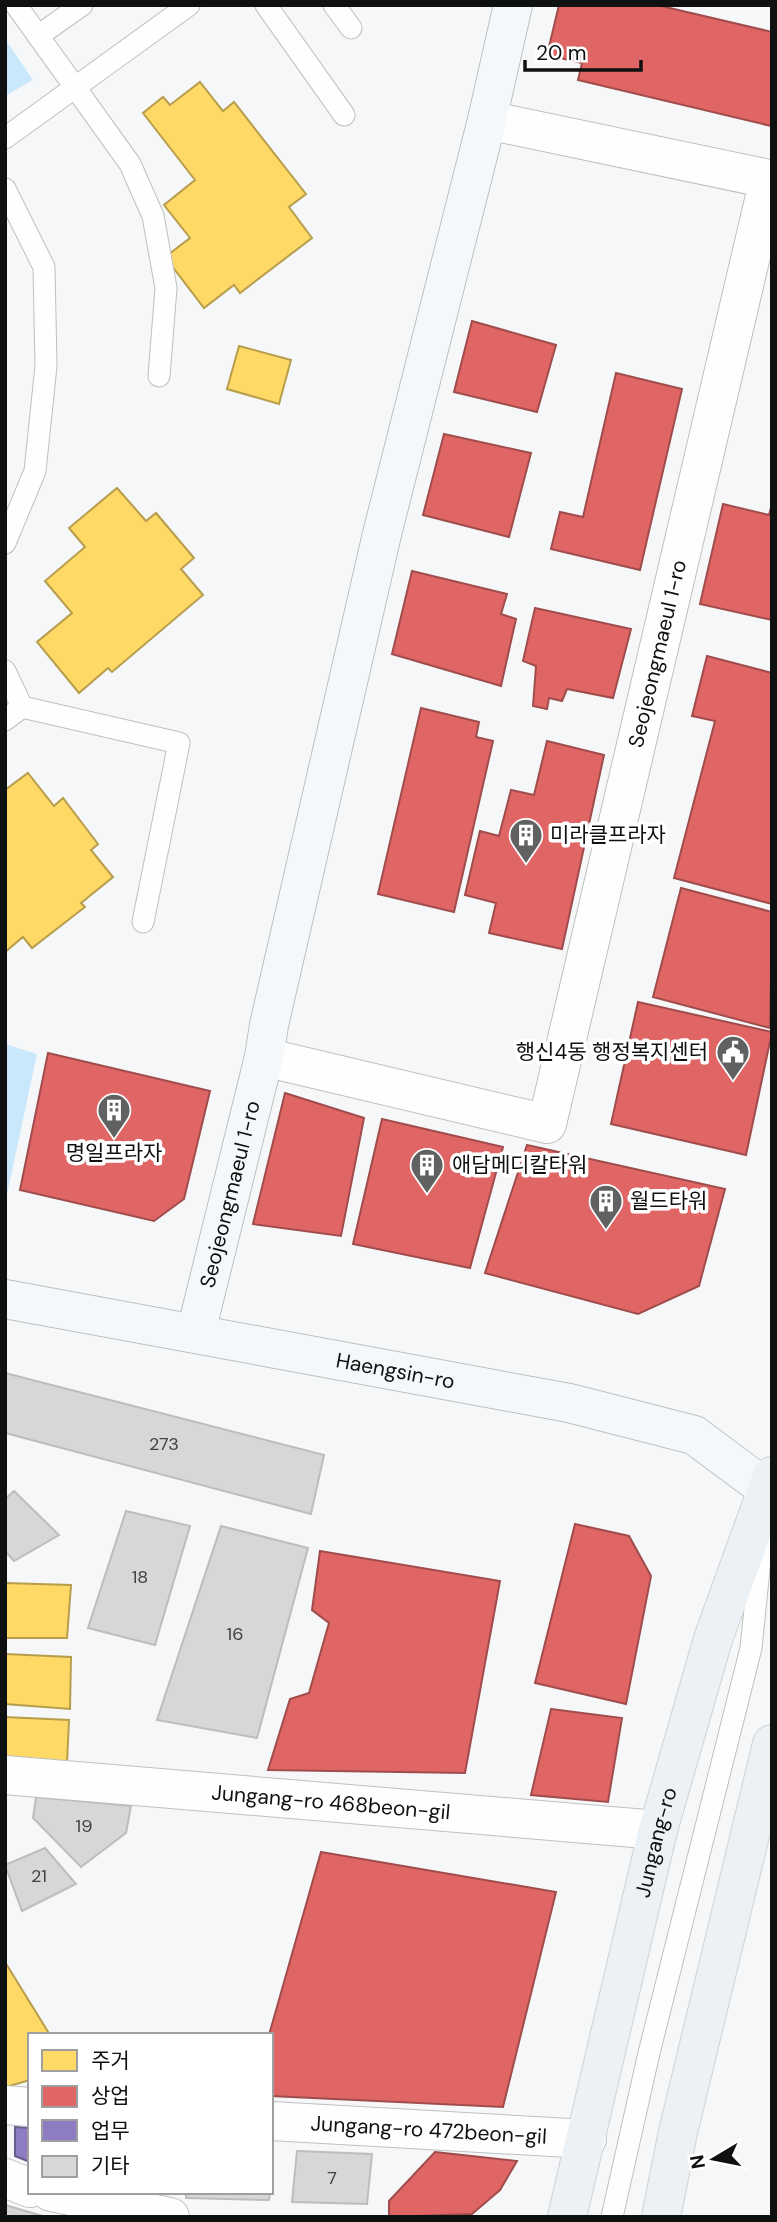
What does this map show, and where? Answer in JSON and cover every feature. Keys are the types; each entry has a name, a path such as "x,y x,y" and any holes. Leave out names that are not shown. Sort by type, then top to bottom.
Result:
{"main road":[{"name":"Jungang-ro","path":"568,2217 658,1830 713,1639 770,1486"},
{"path":"661,2217 678,2132 772,1744"}],"street":[{"name":"Seojeongmaeul 1-ro","path":"196,1332 264,1057 269,1025 382,534 487,120 513,5"},
{"name":"Seojeongmaeul 1-ro","path":"264,1057 547,1124 769,179 487,120"},
{"name":"Haengsin-ro","path":"5,1298 569,1403 694,1436 770,1486"},
{"name":"Jungang-ro 468beon-gil","path":"5,1774 658,1830"},
{"path":"5,2105 28,2107"},
{"name":"Jungang-ro 472beon-gil","path":"273,2121 587,2139"},
{"path":"5,2178 28,2187"},
{"path":"61,2194 170,2217"}],"lane":[{"path":"16,5 130,164 153,216 166,288 159,376"},
{"path":"38,36 82,5"},
{"path":"5,138 189,5"},
{"path":"266,5 344,115"},
{"path":"334,5 351,29"},
{"path":"5,189 44,267 46,366 35,471 5,542"},
{"path":"5,671 14,713 179,743 143,922"},
{"path":"612,2217 649,2053 751,1648 770,1486"},
{"path":"652,2217 678,2132"}],"shaded area":[{"path":"5,39 33,80 5,96"},
{"path":"5,1044 37,1054 5,1204"}],"building: 주거":[{"path":"200,82 223,111 234,102 306,194 289,207 312,238 240,293 234,285 204,308 165,257 190,238 164,205 195,180 143,113 163,97 170,105"},
{"path":"239,346 291,360 279,404 227,389"},
{"path":"117,488 146,521 156,513 194,558 181,569 203,595 112,672 108,668 79,693 37,642 72,613 45,581 85,547 69,528"},
{"path":"28,773 54,806 63,798 98,844 91,850 113,877 81,903 85,907 32,948 23,937 5,952 5,790"},
{"path":"5,1583 71,1585 67,1638 6,1638"},
{"path":"5,1654 71,1657 70,1709 5,1704"},
{"path":"5,1717 69,1720 67,1763 5,1759"},
{"path":"5,1962 49,2033 28,2033 28,2081 6,2087"}],"building: 상업":[{"path":"559,5 657,5 772,32 771,126 578,80 582,63 547,55"},
{"path":"472,321 556,345 537,412 454,392"},
{"path":"616,373 682,389 640,570 551,549 560,512 583,517"},
{"path":"444,434 531,453 509,537 423,515"},
{"path":"723,504 769,515 772,504 772,620 700,604"},
{"path":"412,571 507,594 501,614 516,619 501,686 392,654"},
{"path":"535,608 631,629 613,698 567,689 562,701 549,698 547,709 533,706 536,666 523,661"},
{"path":"707,656 772,673 772,904 674,878 715,721 692,716"},
{"path":"421,708 479,722 476,737 493,741 454,912 378,894"},
{"name":"미라클프라자","path":"547,741 604,755 562,949 489,933 496,903 465,895 480,831 499,836 511,790 534,795"},
{"path":"681,888 772,912 770,1028 653,997"},
{"path":"638,1002 772,1032 746,1155 611,1124"},
{"name":"명일프라자","path":"48,1053 210,1091 184,1199 154,1221 20,1190"},
{"path":"285,1093 364,1118 341,1236 253,1224"},
{"name":"애담메디칼타워","path":"382,1119 503,1147 470,1268 353,1244"},
{"name":"월드타워","path":"527,1145 725,1189 699,1286 638,1314 485,1273"},
{"path":"575,1524 629,1536 651,1576 626,1704 535,1683"},
{"path":"320,1551 500,1581 465,1773 268,1770 290,1699 309,1693 329,1623 312,1610"},
{"path":"551,1709 622,1718 608,1802 531,1795"},
{"path":"321,1852 556,1892 503,2107 273,2096 273,2033 270,2033"},
{"path":"435,2152 517,2161 500,2190 472,2214 389,2217 389,2201"}],"building: 업무":[{"path":"15,2127 28,2128 28,2161 15,2156"}],"building: 기타":[{"path":"5,1373 324,1455 311,1514 5,1433"},
{"path":"14,1491 59,1535 14,1561 5,1551 5,1499"},
{"path":"126,1511 190,1526 155,1645 88,1628"},
{"path":"221,1526 308,1548 257,1738 157,1720"},
{"path":"36,1797 131,1806 126,1833 81,1867 33,1818"},
{"path":"45,1848 76,1884 22,1911 5,1865"},
{"path":"297,2151 372,2154 367,2204 292,2202"},
{"path":"186,2194 270,2194 269,2200 186,2198"},
{"path":"5,2205 46,2217 5,2217"}],"place":[{"name":"미라클프라자","path":"526,865"},
{"name":"행신4동 행정복지센터","path":"733,1082"},
{"name":"명일프라자","path":"114,1140"},
{"name":"애담메디칼타워","path":"427,1195"},
{"name":"월드타워","path":"606,1231"}]}
